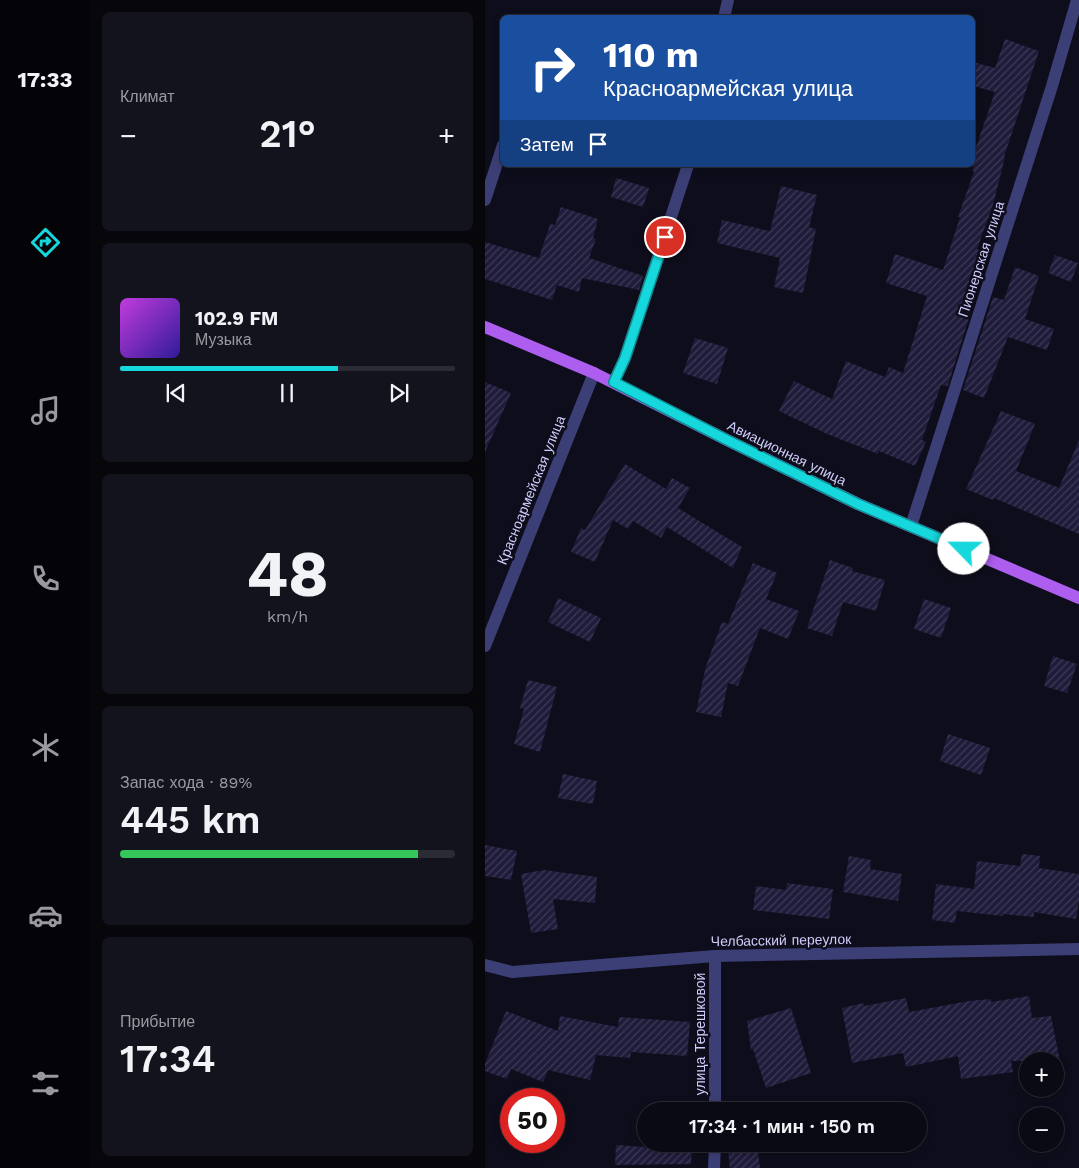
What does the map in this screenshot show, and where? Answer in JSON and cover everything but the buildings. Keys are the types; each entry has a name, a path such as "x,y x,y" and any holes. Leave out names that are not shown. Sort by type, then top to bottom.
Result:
{"main road":[{"name":"Авиационная улица","path":"485,327 614,382 744,449 858,504 1079,598"}],"street":[{"path":"725,15 728,0"},
{"name":"Пионерская улица","path":"911,526 1052,86 1077,0"},
{"path":"485,200 500,154"},
{"path":"614,382 625,358 687,167"},
{"name":"Красноармейская улица","path":"485,646 594,373"},
{"name":"Челбасский переулок","path":"485,965 512,972 715,956 1079,949"},
{"name":"улица Терешковой","path":"715,956 715,1102"},
{"path":"714,1168 715,1152"}],"route":[{"path":"665,237 625,358 614,382 858,504 964,549"}]}
